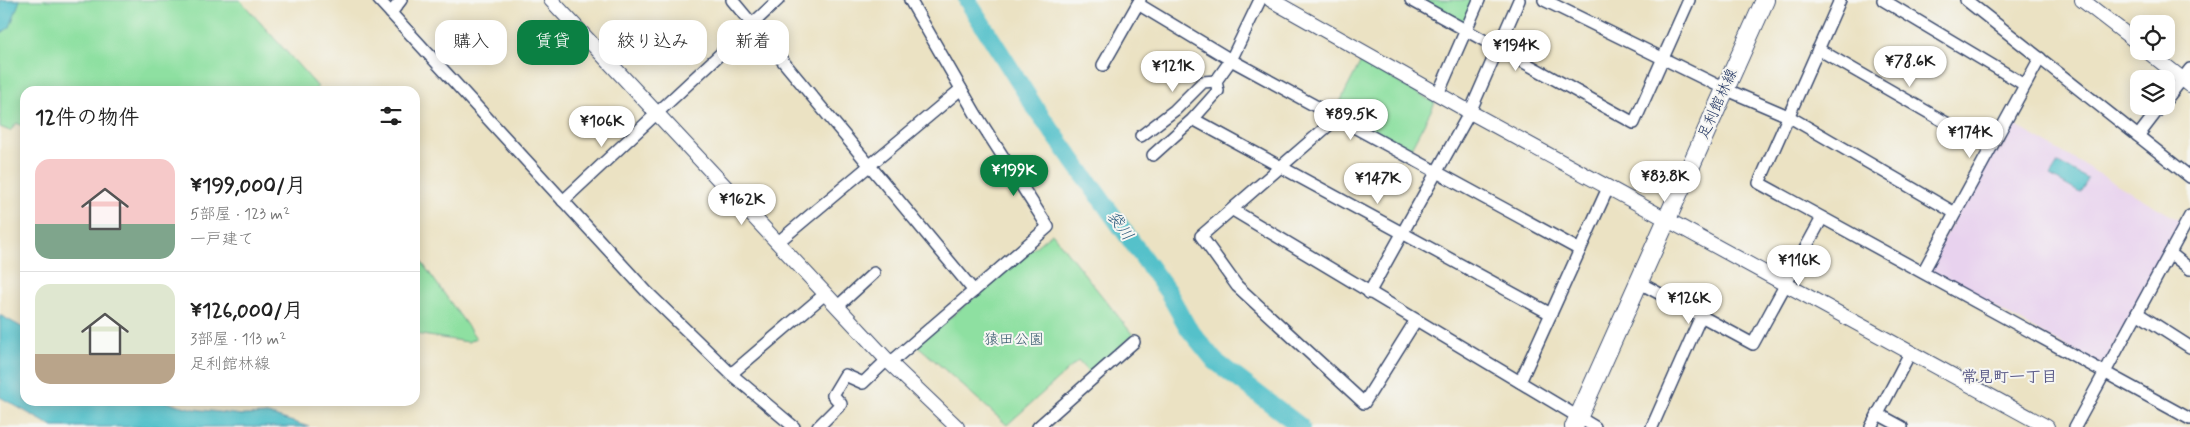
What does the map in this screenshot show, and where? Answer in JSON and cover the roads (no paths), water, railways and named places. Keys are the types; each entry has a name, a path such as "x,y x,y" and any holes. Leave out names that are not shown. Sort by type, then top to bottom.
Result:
{"main road":[{"name":"足利館林線","path":"1576,422 1765,0"}],"street":[{"path":"378,0 646,291 731,374 794,427"},
{"path":"391,13 401,0"},
{"path":"552,0 888,362 957,427"},
{"path":"732,0 749,20"},
{"path":"756,20 778,0"},
{"path":"818,427 841,404 833,395 845,375 864,383 1048,227 961,89 910,0"},
{"path":"1153,155 1193,119 1218,91 1216,81 1231,60 1260,0"},
{"path":"1271,0 1608,188 2047,427"},
{"path":"1410,0 1634,123 1689,0"},
{"path":"1438,94 1479,0"},
{"path":"1369,293 1470,112 1519,0"},
{"path":"1544,0 1725,89 1788,116 1955,213"},
{"path":"1840,0 1759,183 2190,419"},
{"path":"1883,0 2025,85"},
{"path":"1966,0 2190,177"},
{"path":"2082,0 2130,37"},
{"path":"1103,65 1139,2 1231,60 1580,250"},
{"path":"1818,49 1990,148"},
{"path":"563,202 717,58"},
{"path":"1923,272 2040,58"},
{"path":"2161,60 2188,77 2175,91"},
{"path":"787,65 974,291"},
{"path":"1141,136 1175,110 1203,82 1216,81"},
{"path":"777,243 961,89"},
{"path":"2138,136 2154,115"},
{"path":"1336,118 1201,236 1237,286 1364,403 1416,320"},
{"path":"1193,119 1551,314"},
{"path":"1520,382 1608,188"},
{"path":"1233,210 1520,382 1576,422 1595,427"},
{"path":"2074,427 2190,216"},
{"path":"1638,282 1753,344 1822,218"},
{"path":"2170,253 2190,269"},
{"path":"837,307 874,273"},
{"path":"731,374 825,294"},
{"path":"2137,313 2190,347"},
{"path":"1652,427 1701,316"},
{"path":"1038,427 1134,342"},
{"path":"1870,427 1910,353"},
{"path":"1878,414 1902,427"}],"water":[{"path":"0,0 20,0 10,27 0,34"},
{"path":"2058,163 2088,179 2080,193 2050,176"},
{"path":"0,315 20,326 20,406 183,406 243,415 268,414 309,427 53,427 0,397"}],"waterway":[{"name":"袋川","path":"967,0 1036,109 1168,292 1188,328 1215,361 1301,427"}],"district":[{"name":"常見町一丁目","path":"2009,377"}],"park label":[{"name":"猿田公園","path":"1014,340"}]}
